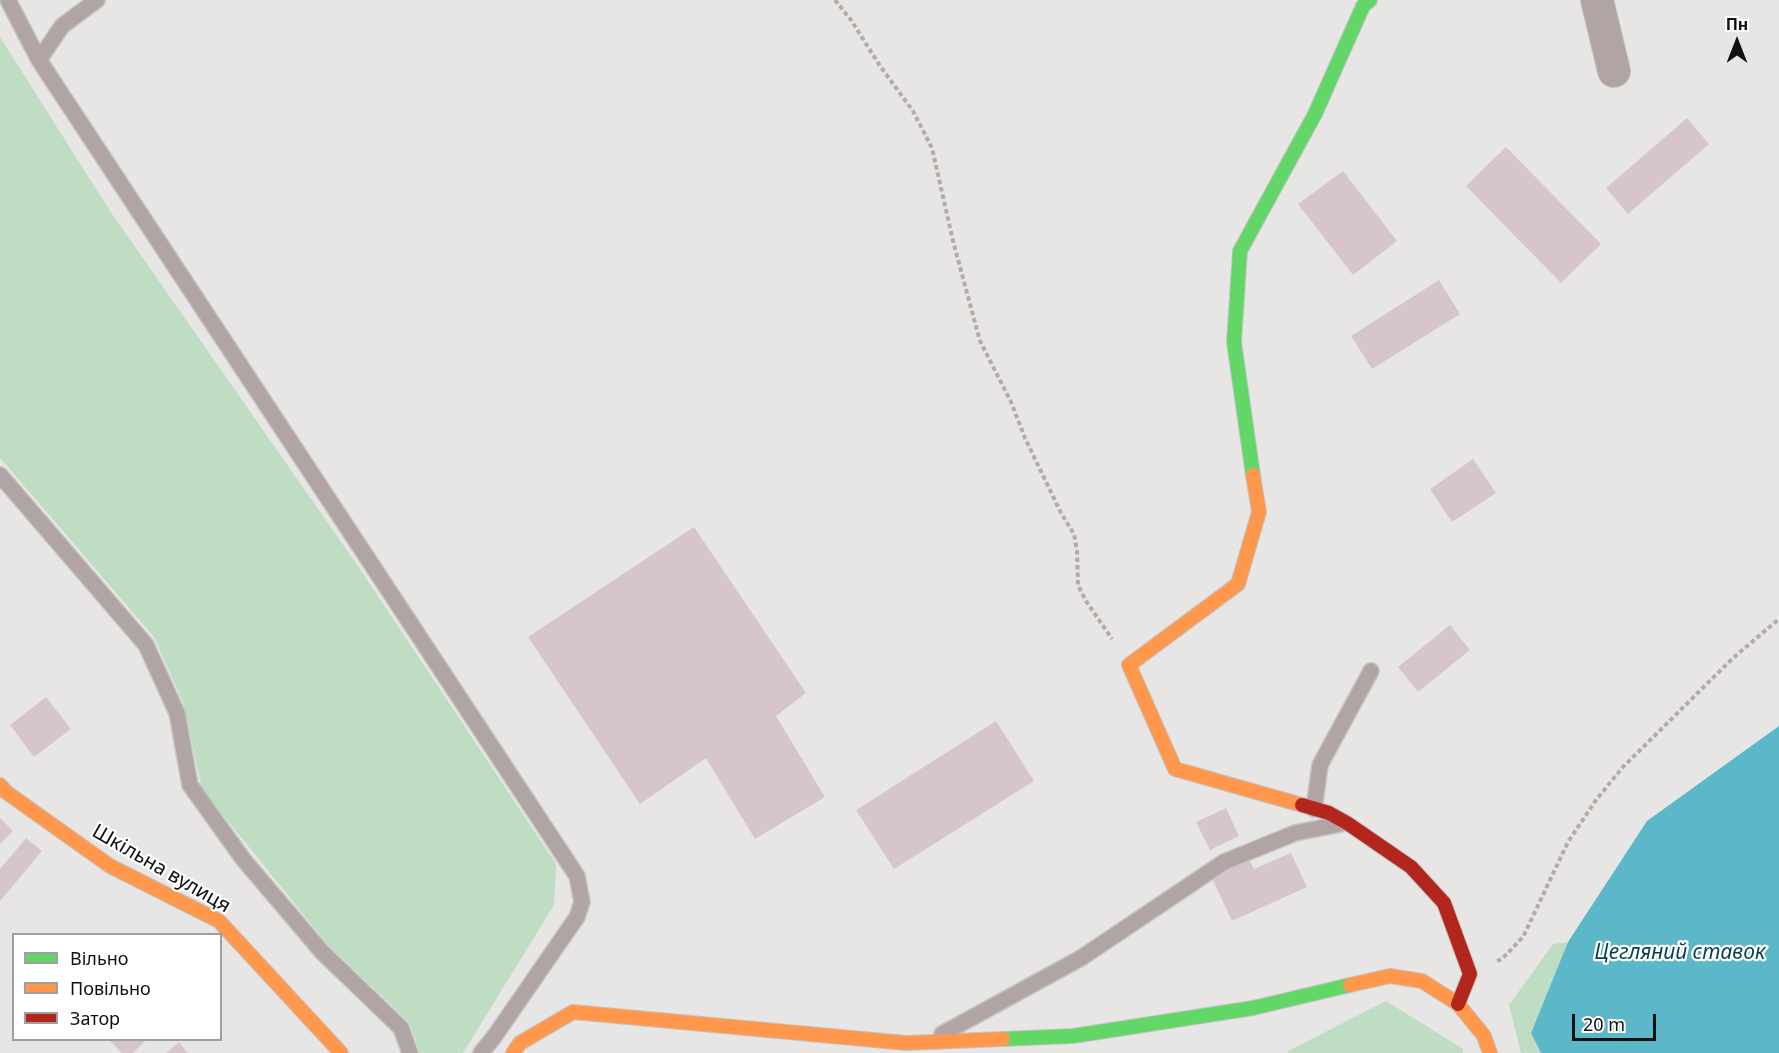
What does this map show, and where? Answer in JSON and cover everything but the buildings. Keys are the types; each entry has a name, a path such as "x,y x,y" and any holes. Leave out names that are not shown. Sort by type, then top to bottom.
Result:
{"street":[{"path":"1370,0 1364,6 1315,114 1240,250 1234,342 1259,512 1238,584 1129,665 1175,769 1329,813 1411,867 1444,903 1470,974 1458,1004"},
{"path":"1597,0 1614,71"},
{"name":"Шкільна вулиця","path":"0,784 6,792 110,866 219,921 341,1053"},
{"path":"517,1048 573,1012 894,1042 927,1043 1073,1036 1253,1008 1390,976 1422,981 1458,1004 1484,1036 1490,1053"}],"lane":[{"path":"8,0 39,60 578,876 582,902 577,917 481,1053"},
{"path":"39,60 62,26 97,0"},
{"path":"0,475 147,645 177,713 190,785 243,859 322,952 401,1028 410,1053"},
{"path":"1314,809 1320,765 1371,671"},
{"path":"927,1043 1081,958 1224,862 1295,833 1347,823"}],"path":[{"path":"835,0 913,111 932,148 953,241 980,341 1011,402 1025,438 1061,513 1074,534 1078,585 1086,601 1129,665"},
{"path":"1470,974 1502,959 1523,937 1568,842 1596,800 1622,768 1733,658 1779,619"}],"green space":[{"path":"0,37 110,211 360,569 556,864 554,905 463,1053 420,1053 409,1022 328,945 202,789 183,702 154,637 0,458"},
{"path":"1568,942 1531,1033 1541,1053 1521,1053 1509,1005 1553,944"},
{"path":"1386,1001 1463,1049 1463,1053 1288,1053 1288,1051"}],"water":[{"name":"Цегляний ставок","path":"1779,726 1779,1053 1541,1053 1531,1033 1568,942 1647,821"}],"traffic: fast":[{"path":"1253,475 1234,342 1240,251 1315,114 1363,6 1370,0"},
{"path":"1003,1039 1073,1036 1253,1008 1350,985"}],"traffic: slow":[{"path":"1253,475 1259,512 1238,584 1129,665 1175,769 1302,805"},
{"path":"0,785 6,792 110,866 219,921 341,1053"},
{"path":"1350,985 1390,976 1422,981 1458,1004 1484,1036 1490,1053"},
{"path":"513,1053 520,1043 573,1012 906,1043 1003,1039"}],"traffic: jam":[{"path":"1302,805 1329,813 1347,823 1411,867 1444,903 1470,974 1458,1004"}]}
